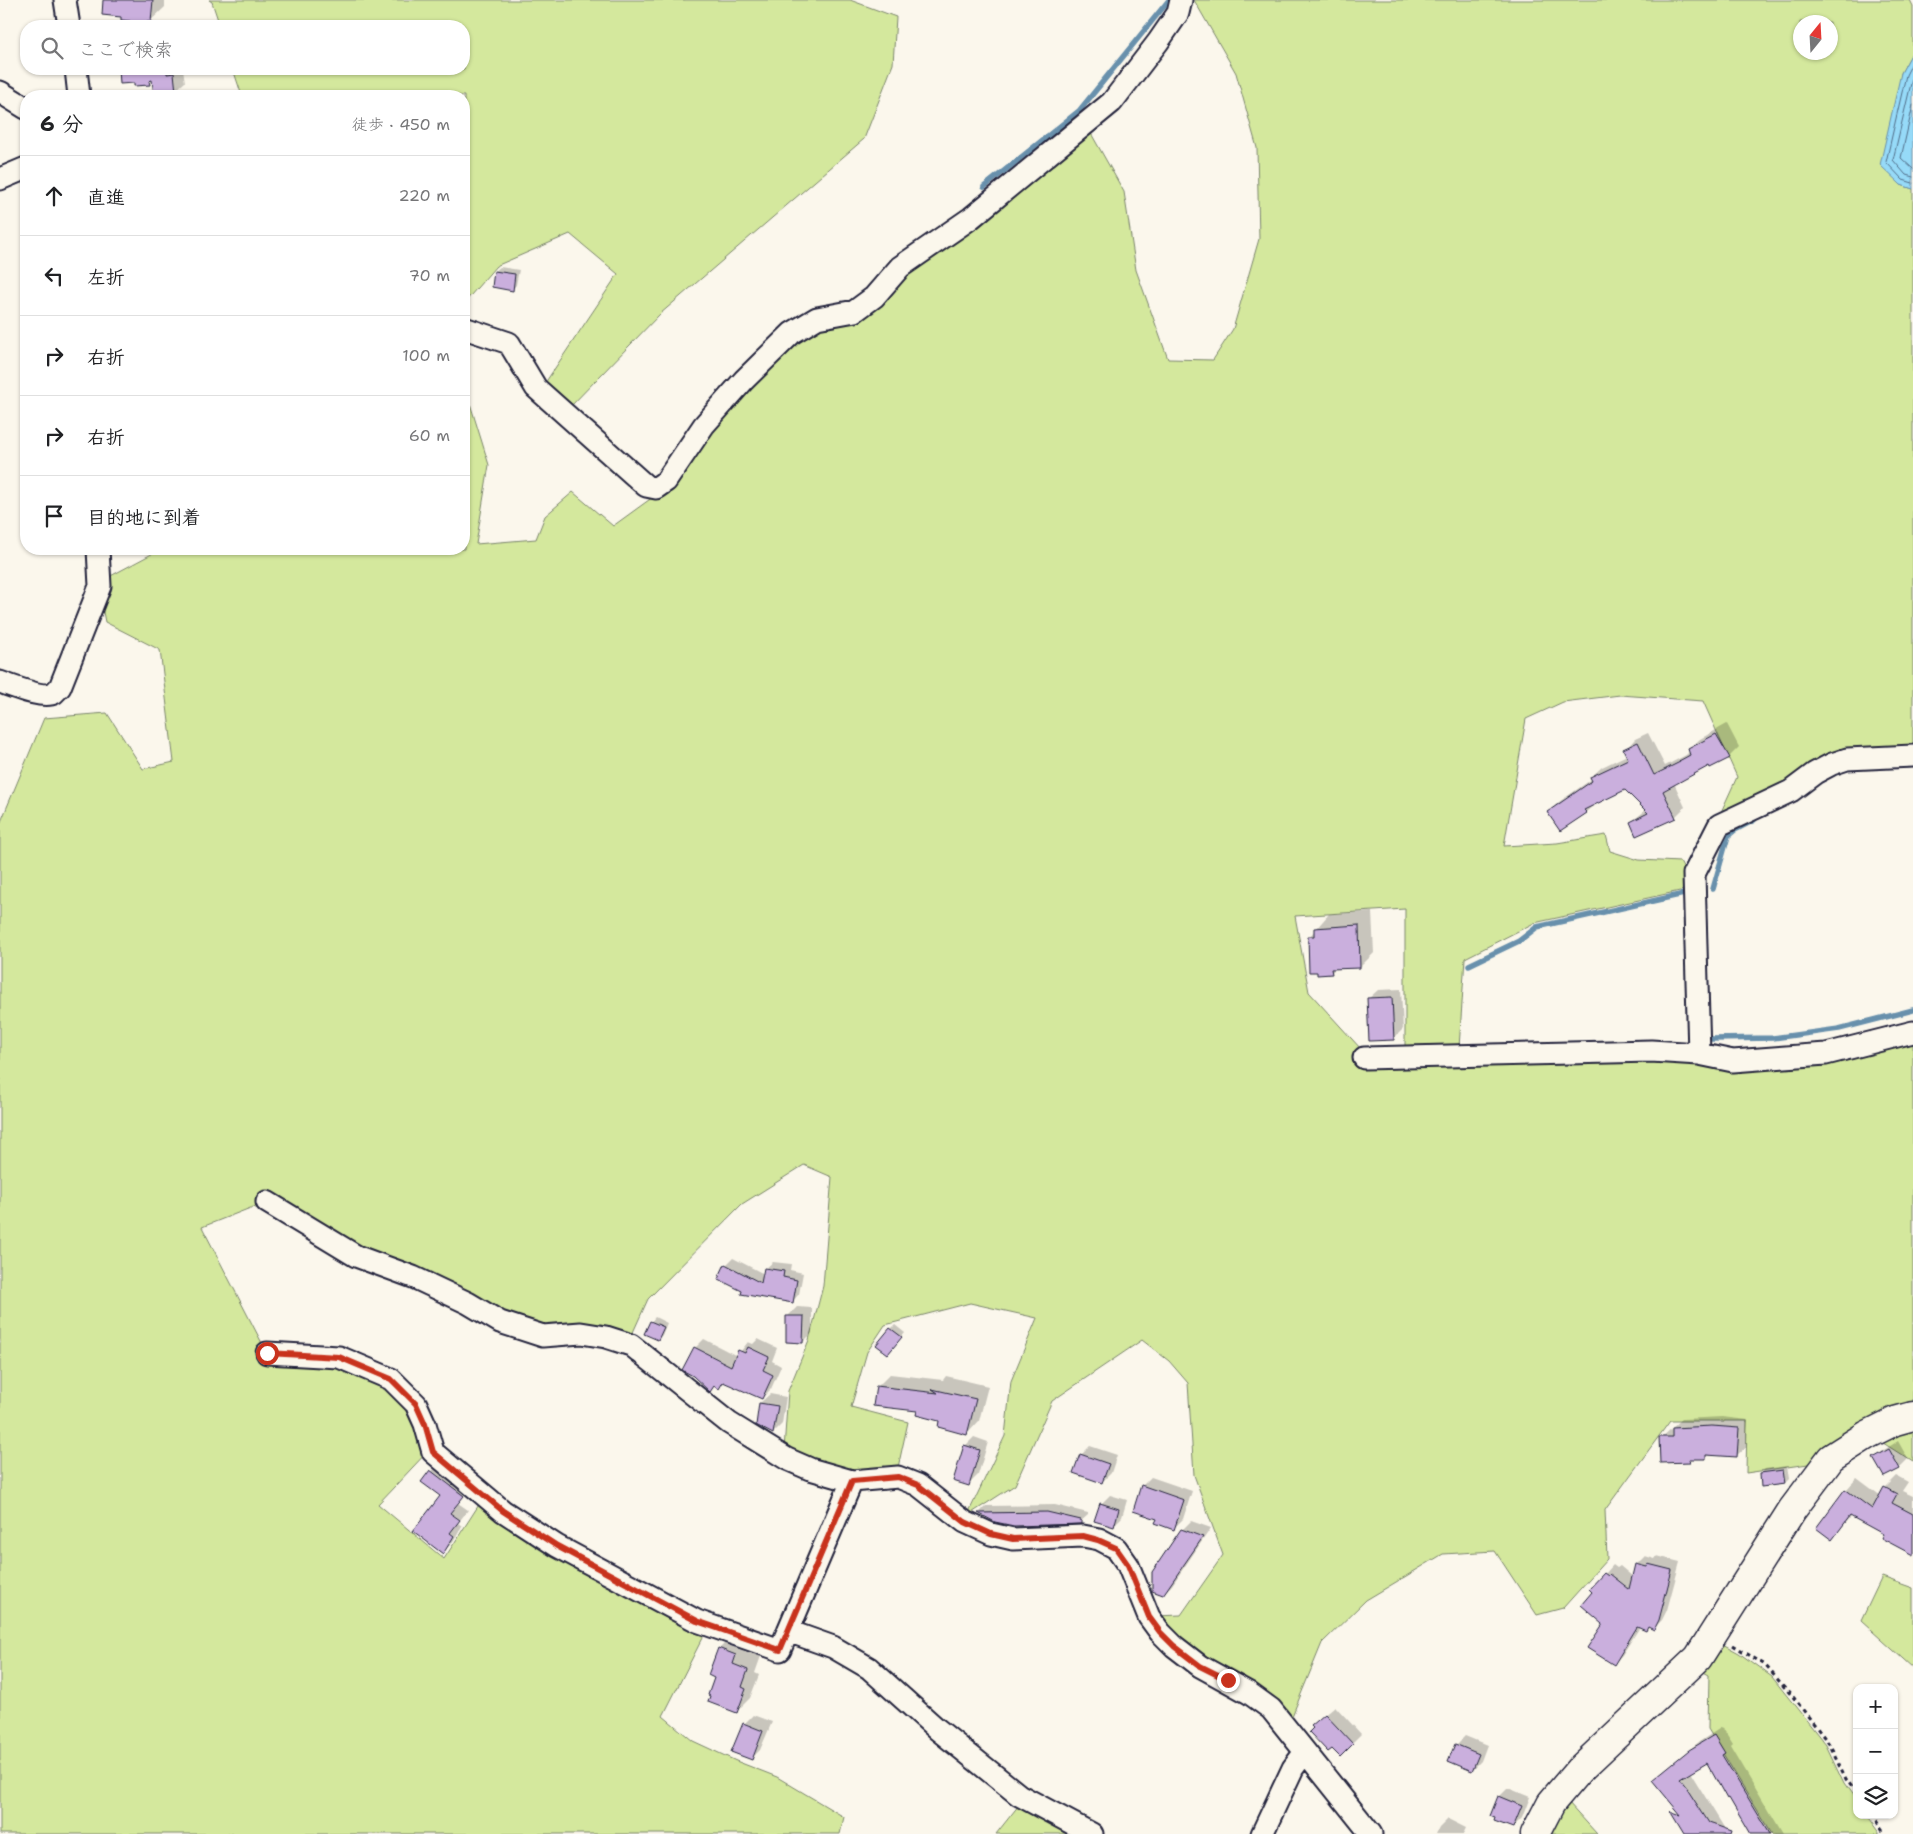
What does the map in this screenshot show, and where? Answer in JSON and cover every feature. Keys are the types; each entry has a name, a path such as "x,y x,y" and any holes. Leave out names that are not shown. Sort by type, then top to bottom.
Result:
{"street":[{"path":"65,0 68,20"},
{"path":"470,330 509,343 536,388 646,486 656,488 666,481 704,425 744,380 792,333 817,318 855,311 874,297 900,267 971,218 1112,102 1178,13 1182,0"},
{"path":"77,75 78,90"},
{"path":"0,92 20,104"},
{"path":"0,179 20,171"},
{"path":"0,682 33,693 54,693 60,687 100,586 98,555"},
{"path":"1699,1054 1694,874 1719,825 1791,791 1815,773 1832,764 1847,759 1913,756"},
{"path":"1364,1058 1651,1051 1699,1054 1733,1060 1826,1054 1913,1032"},
{"path":"267,1202 356,1256 412,1277 468,1303 500,1322 543,1336 581,1333 606,1337 631,1345 729,1423 787,1459 810,1469 852,1481 898,1477 918,1485 965,1522 991,1534 1013,1539 1083,1536 1116,1548 1128,1565 1149,1617 1160,1632 1174,1646 1200,1666 1249,1693 1271,1709 1371,1834"},
{"path":"267,1353 339,1357 391,1379 416,1404 425,1424 433,1452 503,1511 557,1546 697,1621 780,1650 852,1481"},
{"path":"1535,1834 1551,1802 1579,1770 1698,1658 1792,1510 1831,1458 1867,1434 1895,1421 1913,1416"},
{"path":"788,1631 833,1647 869,1668 937,1729 1019,1795 1092,1834"},
{"path":"1262,1834 1293,1768 1305,1752"}],"path":[{"path":"1713,1633 1765,1665 1794,1698 1830,1745 1846,1780 1853,1789"},
{"path":"1875,1819 1886,1834"}],"green space":[{"path":"209,0 850,0 896,17 893,64 864,139 660,314 568,409 543,386 618,274 570,234 496,266 470,296 470,90 240,90 235,75 470,75 470,20 218,20 212,2"},
{"path":"1194,0 1910,0 1913,6 1913,51 1901,73 1901,185 1913,189 1913,752 1858,753 1716,823 1737,777 1703,701 1620,695 1563,702 1526,719 1504,846 1557,843 1606,835 1610,851 1639,860 1680,862 1687,875 1689,889 1534,923 1465,958 1459,1048 1405,1048 1405,909 1295,916 1309,992 1361,1049 1661,1059 1913,1038 1913,1409 1815,1463 1746,1473 1747,1421 1670,1421 1605,1510 1607,1559 1563,1608 1537,1615 1495,1551 1443,1554 1366,1600 1322,1643 1290,1721 1202,1661 1155,1616 1181,1615 1223,1555 1194,1475 1188,1383 1169,1361 1142,1340 1052,1401 1015,1485 967,1516 1005,1436 1011,1381 1037,1318 970,1303 885,1325 867,1352 851,1407 908,1422 897,1472 858,1475 784,1450 788,1391 809,1340 823,1286 832,1177 804,1165 742,1204 648,1299 630,1339 526,1323 357,1245 253,1207 202,1227 264,1347 323,1360 364,1373 398,1393 414,1411 419,1422 429,1450 378,1504 444,1559 482,1500 705,1633 663,1716 693,1741 777,1777 844,1817 840,1834 0,1834 0,824 44,718 107,713 143,769 174,762 160,650 105,622 101,602 105,579 150,555 470,555 470,403 489,465 476,544 536,539 545,516 573,492 613,526 653,497 712,421 796,337 899,275 1088,128 1124,192 1136,270 1168,359 1213,360 1233,329 1259,239 1257,148 1236,73"},
{"path":"1913,1428 1913,1462 1880,1441"},
{"path":"1882,1577 1913,1588 1913,1668 1861,1621"},
{"path":"1719,1642 1739,1653 1772,1677 1826,1745 1844,1783 1853,1795 1853,1819 1870,1819 1881,1834 1772,1834 1708,1729 1709,1675 1700,1670"},
{"path":"1568,1802 1597,1834 1545,1834"},
{"path":"1019,1805 1084,1834 996,1834"}],"water":[{"path":"1913,51 1913,189 1901,185 1880,165 1901,73"}],"building":[{"path":"103,0 153,0 151,20 121,20 121,17 102,15"},
{"path":"119,75 174,75 176,90 153,90 152,80 149,81 150,85 134,86 134,83 120,84"},
{"path":"494,271 515,274 513,291 492,287"},
{"path":"1716,734 1730,758 1710,768 1709,766 1663,791 1676,818 1636,836 1630,822 1648,813 1625,790 1584,810 1587,813 1560,831 1547,812 1592,781 1590,777 1628,759 1623,749 1638,742 1654,775 1680,762 1690,755 1688,749"},
{"path":"1359,925 1360,968 1331,969 1332,974 1317,975 1317,972 1309,972 1308,936 1314,936 1314,928"},
{"path":"1392,997 1394,1040 1369,1041 1367,998"},
{"path":"725,1264 761,1283 764,1268 784,1271 783,1277 797,1280 793,1303 741,1294 742,1291 718,1279"},
{"path":"786,1316 804,1316 803,1343 786,1342"},
{"path":"650,1321 664,1327 658,1340 644,1334"},
{"path":"890,1328 902,1337 888,1354 876,1345"},
{"path":"694,1347 731,1366 738,1350 745,1353 748,1347 769,1357 763,1370 773,1375 762,1399 723,1382 719,1389 714,1386 710,1392 693,1376 682,1370"},
{"path":"876,1386 938,1393 932,1389 976,1399 967,1435 938,1427 939,1421 916,1415 917,1411 873,1406"},
{"path":"759,1403 778,1406 773,1434 756,1425"},
{"path":"1712,1426 1739,1428 1737,1457 1706,1455 1706,1459 1689,1459 1690,1462 1660,1463 1659,1437 1672,1437 1672,1428"},
{"path":"964,1445 980,1450 969,1486 953,1481"},
{"path":"1889,1449 1900,1469 1884,1477 1873,1458"},
{"path":"1080,1454 1109,1464 1102,1483 1073,1473"},
{"path":"430,1470 464,1496 450,1513 460,1520 450,1533 454,1536 443,1554 413,1531 440,1496 421,1482"},
{"path":"1783,1470 1785,1484 1761,1487 1760,1473"},
{"path":"1141,1485 1184,1500 1174,1530 1155,1523 1157,1519 1133,1511"},
{"path":"1884,1487 1897,1494 1892,1503 1913,1514 1913,1555 1881,1538 1883,1534 1850,1516 1832,1540 1816,1528 1845,1489 1872,1509"},
{"path":"1100,1503 1119,1509 1114,1527 1094,1521"},
{"path":"1047,1512 1081,1520 1081,1524 1014,1526 995,1522 978,1513"},
{"path":"1181,1529 1203,1537 1163,1595 1152,1591 1152,1572"},
{"path":"1635,1564 1647,1567 1648,1564 1672,1570 1659,1620 1654,1630 1648,1627 1646,1631 1637,1627 1614,1665 1587,1648 1603,1624 1581,1605 1592,1592 1589,1589 1604,1573 1608,1576 1610,1574 1629,1589"},
{"path":"718,1648 736,1655 733,1664 748,1670 742,1687 746,1689 737,1713 708,1702 710,1696 708,1695 714,1678 708,1675"},
{"path":"1325,1714 1353,1744 1340,1757 1332,1749 1328,1752 1309,1732 1313,1728 1311,1726"},
{"path":"743,1723 763,1731 752,1760 731,1752"},
{"path":"1714,1735 1725,1753 1722,1755 1770,1834 1750,1834 1729,1798 1727,1799 1707,1763 1680,1779 1709,1823 1732,1831 1731,1834 1684,1834 1670,1811 1681,1815 1652,1780 1689,1750"},
{"path":"1455,1744 1479,1754 1472,1771 1448,1761"},
{"path":"1498,1796 1522,1806 1513,1828 1494,1821 1495,1818 1490,1816"}],"waterway":[{"path":"984,187 1079,111 1169,0"},
{"path":"1713,889 1728,836 1754,820"},
{"path":"1469,965 1519,941 1537,927 1684,894"},
{"path":"1712,1039 1773,1038 1839,1029 1913,1010"}],"route":[{"path":"267,1353 339,1357 391,1379 416,1404 425,1424 433,1452 503,1511 557,1546 697,1621 780,1650 852,1481 898,1477 918,1485 965,1522 991,1534 1013,1539 1083,1536 1116,1548 1128,1565 1149,1617 1160,1632 1174,1646 1200,1666 1228,1680"}]}
